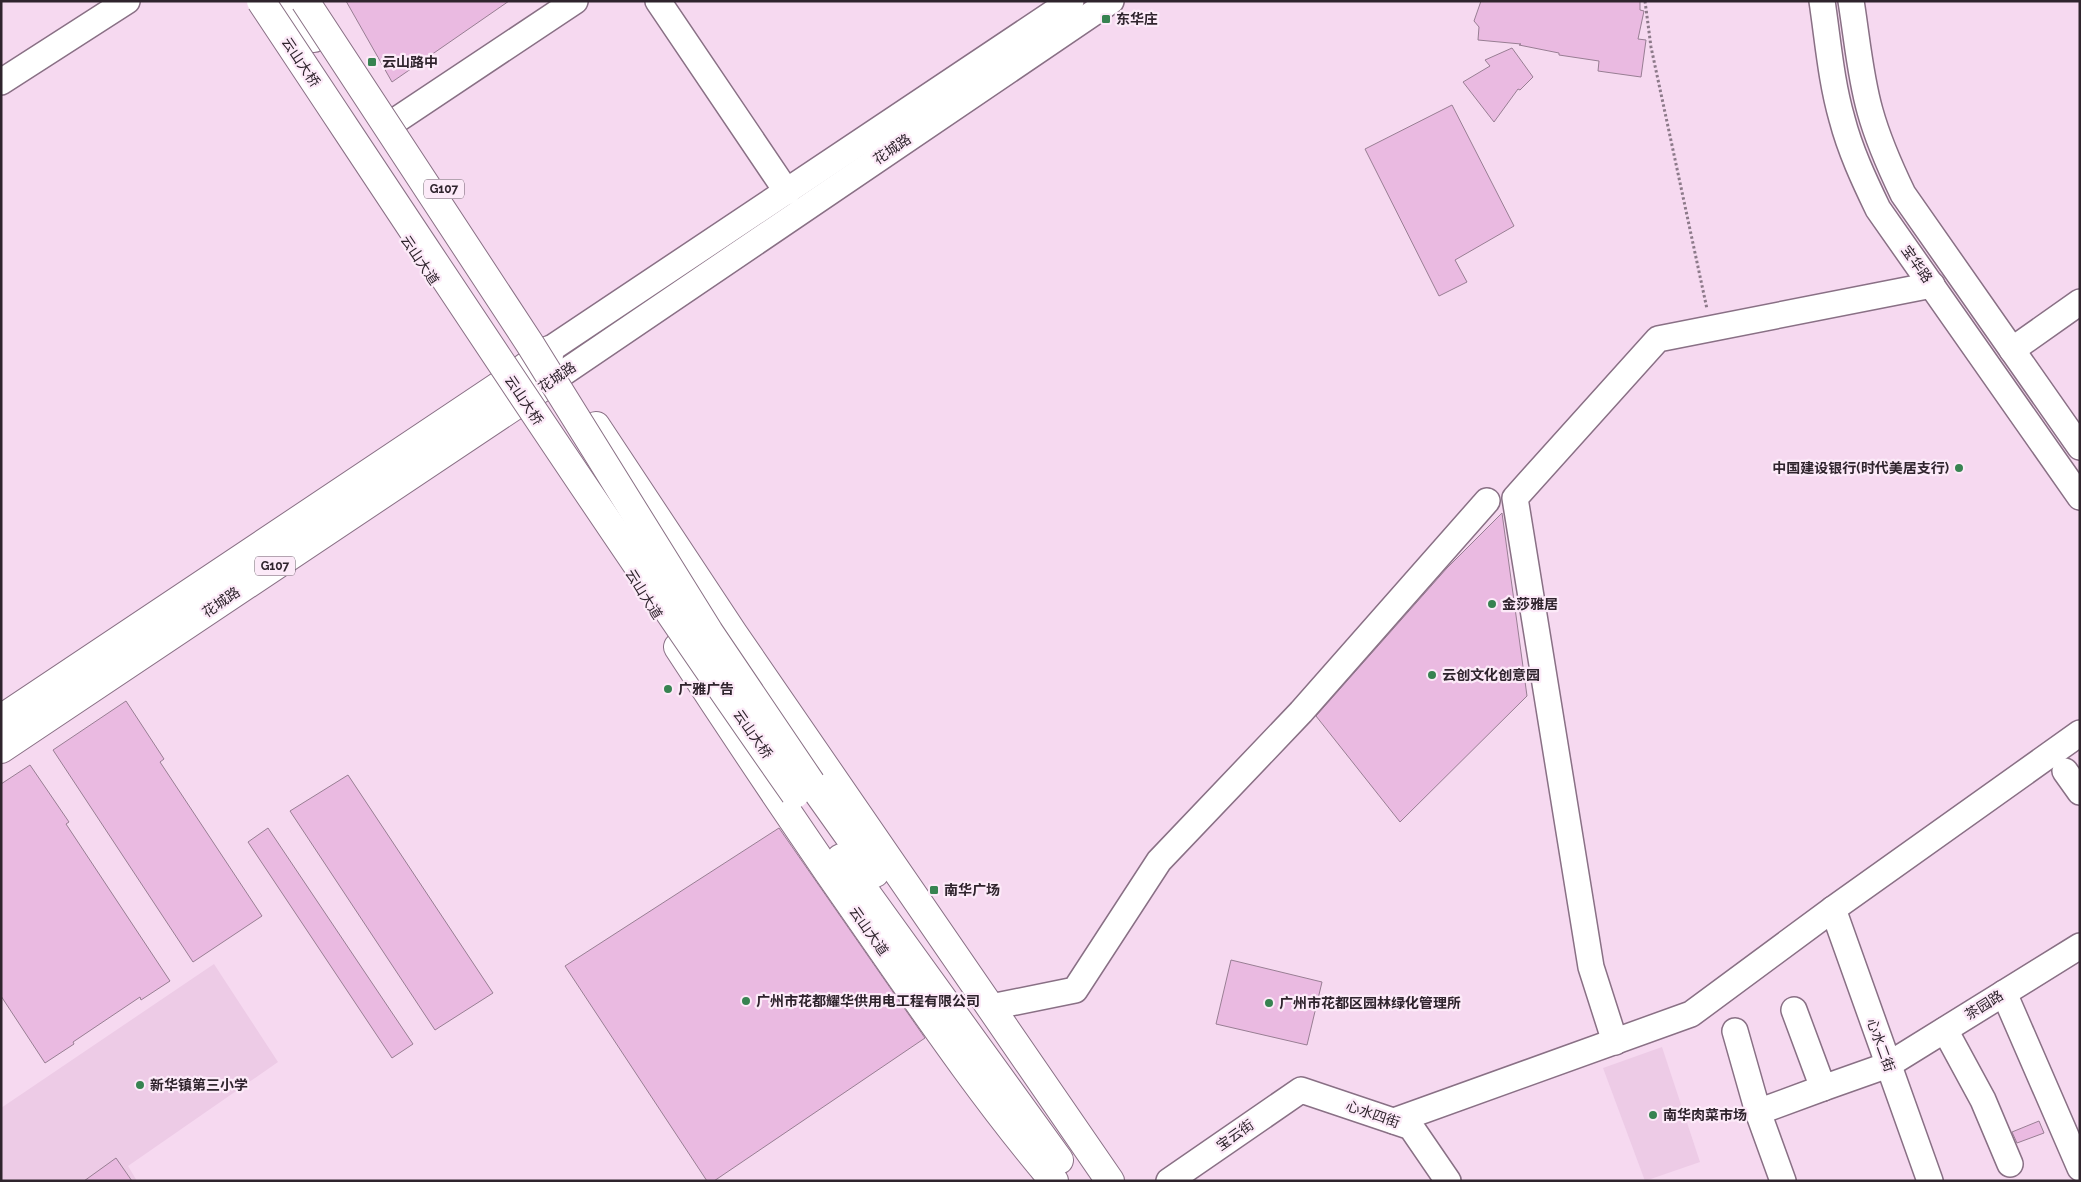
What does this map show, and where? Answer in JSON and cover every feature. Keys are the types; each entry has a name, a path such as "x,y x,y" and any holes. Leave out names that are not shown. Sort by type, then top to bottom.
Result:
{"main road":[{"name":"云山大道","path":"247,1 512,377"},
{"name":"云山大桥","path":"260,1 433,259 514,385 803,788"},
{"path":"276,1 384,135"},
{"path":"289,1 384,135 525,399"},
{"name":"云山大桥","path":"305,1 520,329 709,632 803,788"},
{"name":"G107","path":"320,1 384,135 476,239 549,350"},
{"path":"549,350 555,378 628,475 733,633 1110,1181"},
{"name":"花城路","path":"1,719 512,377 549,350"},
{"path":"512,377 555,378"},
{"name":"花城路","path":"1,749 555,378"},
{"name":"云山大道","path":"525,399 660,619 807,843 926,1014 995,1107 1054,1181"},
{"name":"云山大道","path":"803,788 1072,1181"},
{"path":"803,788 1105,1181"}],"street":[{"path":"1,82 127,1"},
{"path":"384,135 575,1"},
{"path":"658,1 787,192"},
{"name":"花城路","path":"549,350 1071,1"},
{"name":"花城路","path":"555,378 1111,1"},
{"name":"宝华路","path":"1822,1 1835,90 1842,120 1862,176 1878,208 2080,498"},
{"name":"宝华路","path":"1851,1 1870,112 1889,164 1903,194 2080,447"},
{"path":"1615,1042 1591,967 1515,498 1658,339 1932,285"},
{"path":"2012,350 2080,302"},
{"path":"991,1008 1075,990 1159,860 1301,712 1487,501"},
{"path":"1394,1121 1691,1014 1833,909 2080,732"},
{"path":"2065,771 2080,792"},
{"name":"心水二街","path":"1833,909 1930,1181"},
{"name":"茶园路","path":"1758,1112 1888,1065 2080,946"},
{"path":"2004,993 2080,1168"},
{"path":"1794,1010 1823,1088"},
{"path":"1945,1030 1983,1100 2010,1164"},
{"path":"1735,1031 1758,1112 1783,1181"},
{"name":"心水四街","path":"1301,1090 1412,1127 1448,1181"},
{"name":"宝云街","path":"1170,1181 1301,1090"}],"path":[{"path":"1645,1 1651,47 1708,311 1700,314"}],"shaded area":[{"name":"新华镇第三小学","path":"214,964 278,1062 128,1166 137,1181 1,1181 1,1108"},
{"name":"南华肉菜市场","path":"1662,1047 1700,1162 1645,1181 1603,1068"}],"building":[{"path":"346,1 509,1 392,82"},
{"path":"1481,1 1640,1 1640,10 1644,11 1638,39 1646,40 1641,77 1598,71 1599,61 1559,55 1559,53 1519,45 1521,44 1478,40 1479,27 1474,21"},
{"path":"1512,48 1533,77 1520,90 1518,89 1494,122 1463,82 1490,66 1485,60"},
{"path":"1452,105 1514,226 1455,260 1467,282 1439,296 1365,149"},
{"name":"云创文化创意园","path":"1502,513 1527,696 1400,822 1316,716 1447,568"},
{"path":"126,701 164,759 160,762 262,916 193,962 53,750"},
{"path":"30,765 69,822 66,824 170,981 141,1000 140,997 45,1063 1,996 1,784"},
{"path":"348,775 493,993 435,1030 290,811"},
{"path":"268,828 413,1044 392,1058 248,842"},
{"name":"广州市花都耀华供用电工程有限公司","path":"779,828 925,1038 714,1181 707,1181 565,966"},
{"name":"广州市花都区园林绿化管理所","path":"1231,960 1322,982 1307,1045 1216,1024"},
{"path":"2039,1121 2044,1133 2017,1143 2012,1132"},
{"path":"116,1158 132,1181 84,1181"}],"place":[{"name":"东华庄","path":"1106,19"},
{"name":"云山路中","path":"372,62"},
{"name":"中国建设银行(时代美居支行)","path":"1959,468"},
{"name":"金莎雅居","path":"1492,604"},
{"name":"云创文化创意园","path":"1432,675"},
{"name":"广雅广告","path":"668,689"},
{"name":"南华广场","path":"934,890"},
{"name":"广州市花都耀华供用电工程有限公司","path":"746,1001"},
{"name":"广州市花都区园林绿化管理所","path":"1269,1003"},
{"name":"新华镇第三小学","path":"140,1085"},
{"name":"南华肉菜市场","path":"1653,1115"}]}
